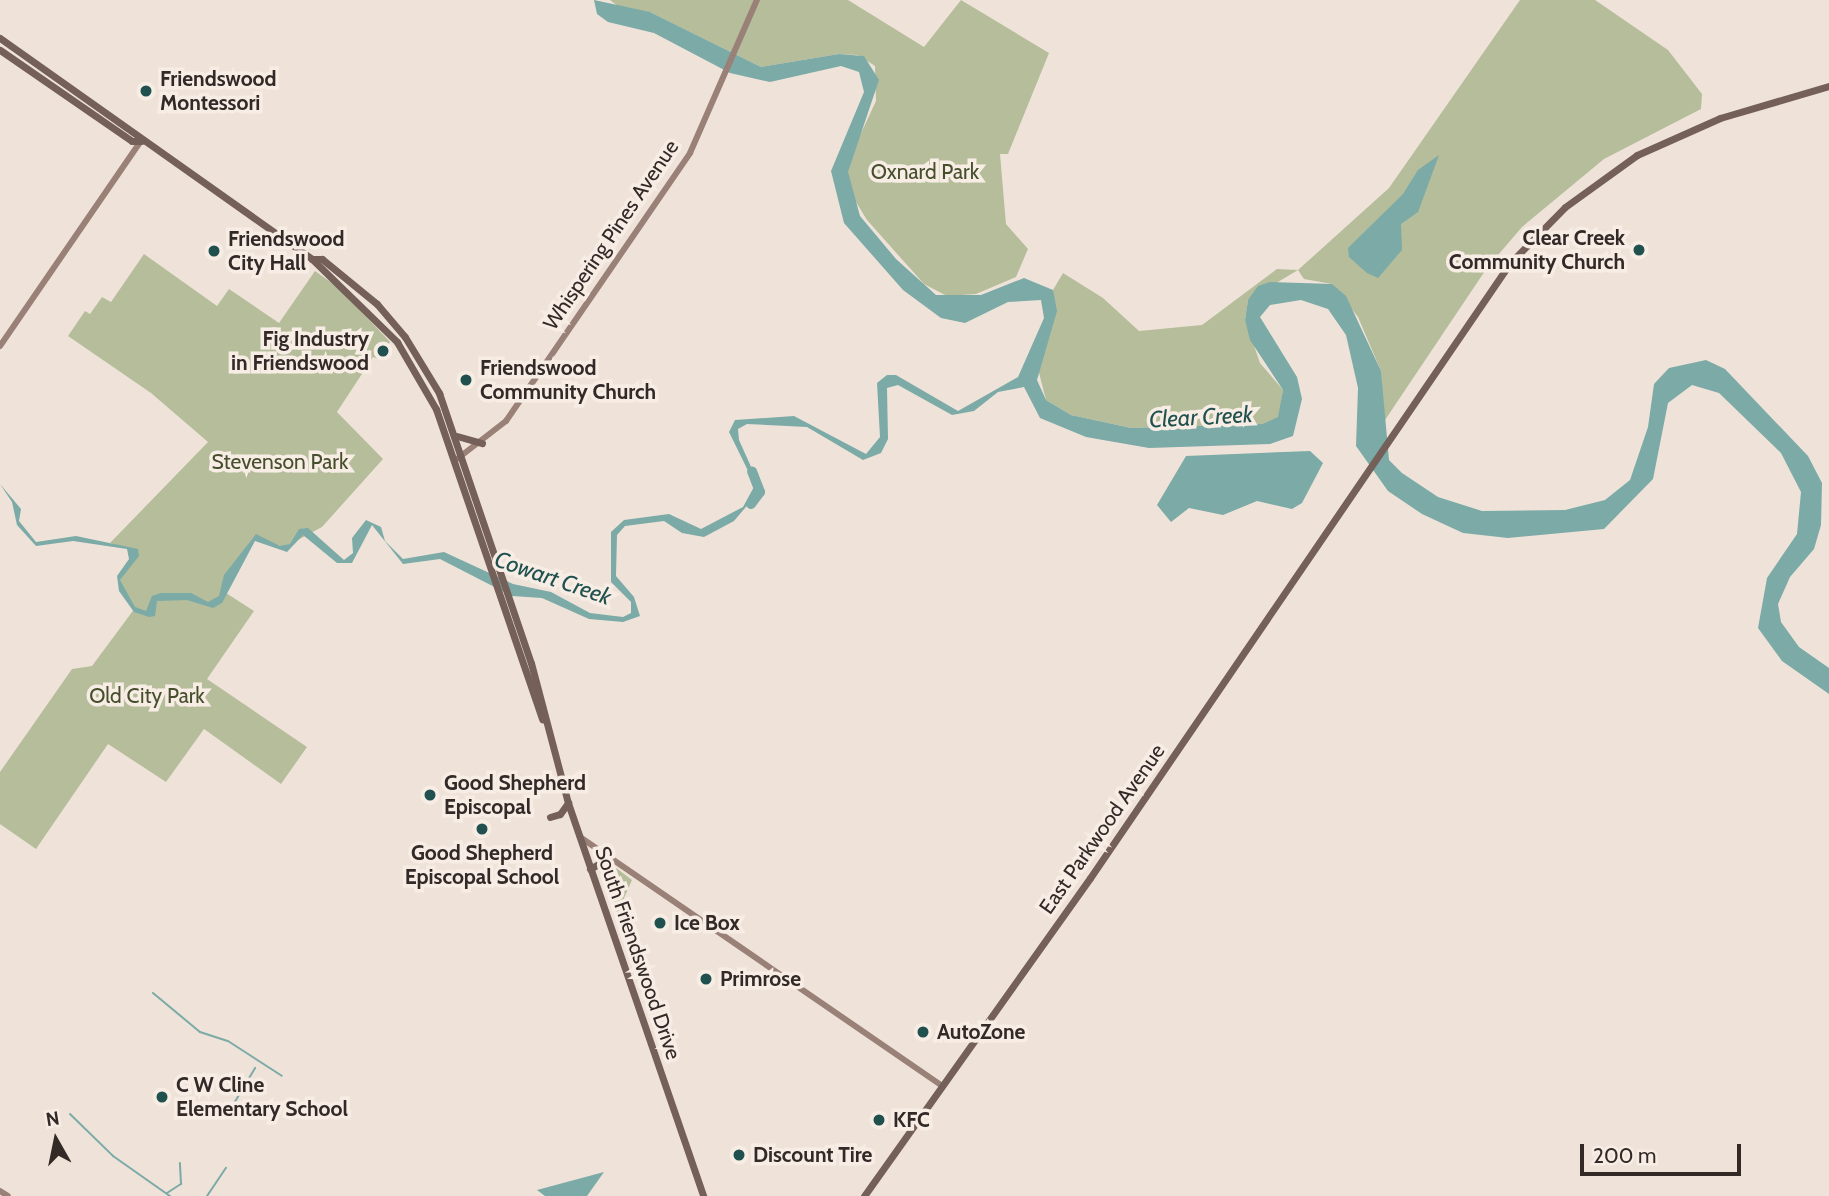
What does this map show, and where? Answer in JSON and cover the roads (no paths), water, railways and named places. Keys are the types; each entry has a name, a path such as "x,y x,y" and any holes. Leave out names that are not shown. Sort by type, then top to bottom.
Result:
{"main road":[{"name":"South Friendswood Drive","path":"0,38 136,132 141,141 312,259 372,313 409,359 424,383 454,460 534,710 542,720 579,837 702,1196"},
{"name":"South Friendswood Drive","path":"0,50 132,141 141,141"},
{"name":"East Parkwood Avenue","path":"864,1196 1510,263 1583,192 1637,155 1695,127 1829,86"},
{"name":"South Friendswood Drive","path":"312,259 322,259 345,276 391,320 430,376 455,434 515,615 544,707 542,720"},
{"path":"455,434 464,442 482,443"},
{"path":"550,817 560,814 568,803"},
{"path":"590,869 608,858"}],"street":[{"name":"Whispering Pines Avenue","path":"454,460 482,443 517,407 690,153 719,94 756,1"},
{"path":"0,346 141,141"},
{"path":"579,837 942,1086"},
{"path":"0,1191 8,1196"}],"water":[{"path":"594,0 650,12 761,67 839,54 864,56 879,80 848,172 860,216 896,259 936,295 981,295 1024,278 1053,290 1057,311 1037,380 1046,400 1071,415 1131,428 1262,424 1278,417 1283,390 1250,340 1245,320 1248,300 1258,286 1270,282 1332,284 1346,296 1381,371 1389,460 1402,473 1438,497 1482,511 1565,510 1605,500 1630,480 1648,427 1654,384 1669,368 1706,360 1725,369 1808,456 1822,483 1821,525 1814,549 1790,577 1778,604 1781,622 1799,647 1829,668 1829,694 1782,661 1758,628 1767,578 1797,534 1801,492 1781,453 1719,393 1692,385 1668,403 1653,479 1604,529 1508,538 1463,533 1422,514 1388,491 1356,446 1358,388 1346,335 1328,309 1301,300 1270,305 1260,317 1297,377 1302,399 1293,436 1270,444 1149,448 1086,437 1040,418 1024,387 998,392 974,411 952,415 898,385 887,388 888,439 881,453 863,460 807,427 747,424 738,429 739,440 761,489 734,521 704,537 682,533 664,521 625,526 617,535 616,576 634,597 640,616 623,622 589,619 542,598 512,596 440,559 403,564 372,525 352,563 337,563 303,535 287,552 255,541 222,603 213,608 187,600 157,601 155,616 149,617 134,612 119,591 117,576 129,559 127,549 73,541 36,546 17,525 12,502 0,484 21,509 19,521 36,542 76,536 138,549 139,556 120,580 135,607 146,611 152,596 161,593 191,593 208,602 219,596 224,575 256,534 280,546 290,544 299,529 308,528 344,560 353,553 352,538 366,520 381,527 385,541 403,559 444,552 513,584 551,592 590,613 623,617 631,613 631,602 611,582 611,532 624,520 669,514 701,529 743,507 755,485 729,432 735,420 794,416 866,454 880,437 877,383 887,375 896,375 958,411 1018,377 1044,318 1041,300 1008,302 965,323 941,318 903,290 844,223 831,171 864,92 859,72 841,66 770,82 730,73 654,33 608,22 597,14"},
{"path":"1439,155 1418,212 1401,224 1402,250 1378,278 1367,273 1349,257 1348,248 1403,194 1418,170"},
{"path":"1310,451 1323,463 1302,503 1292,509 1257,501 1223,515 1189,508 1171,522 1157,505 1186,456"},
{"path":"604,1172 587,1196 545,1196 537,1190"}],"waterway":[{"name":"Cowart Creek","path":"751,504 760,492 752,471"},
{"path":"153,993 200,1032 228,1041 282,1076"},
{"path":"230,1110 255,1068"},
{"path":"70,1114 113,1156 170,1196"},
{"path":"167,1193 181,1184 180,1163"},
{"path":"207,1196 226,1168"}],"place":[{"name":"Friendswood Montessori","path":"146,91"},
{"name":"Clear Creek Community Church","path":"1639,250"},
{"name":"Friendswood City Hall","path":"214,251"},
{"name":"Fig Industry in Friendswood","path":"383,351"},
{"name":"Friendswood Community Church","path":"466,380"},
{"name":"Good Shepherd Episcopal","path":"430,795"},
{"name":"Good Shepherd Episcopal School","path":"482,829"},
{"name":"Ice Box","path":"660,923"},
{"name":"Primrose","path":"706,979"},
{"name":"AutoZone","path":"923,1032"},
{"name":"C W Cline Elementary School","path":"162,1097"},
{"name":"KFC","path":"879,1120"},
{"name":"Discount Tire","path":"739,1155"}],"park label":[{"name":"Oxnard Park","path":"925,172"},
{"name":"Stevenson Park","path":"280,462"},
{"name":"Old City Park","path":"147,696"}],"water label":[{"name":"Clear Creek","path":"1201,417"}]}
